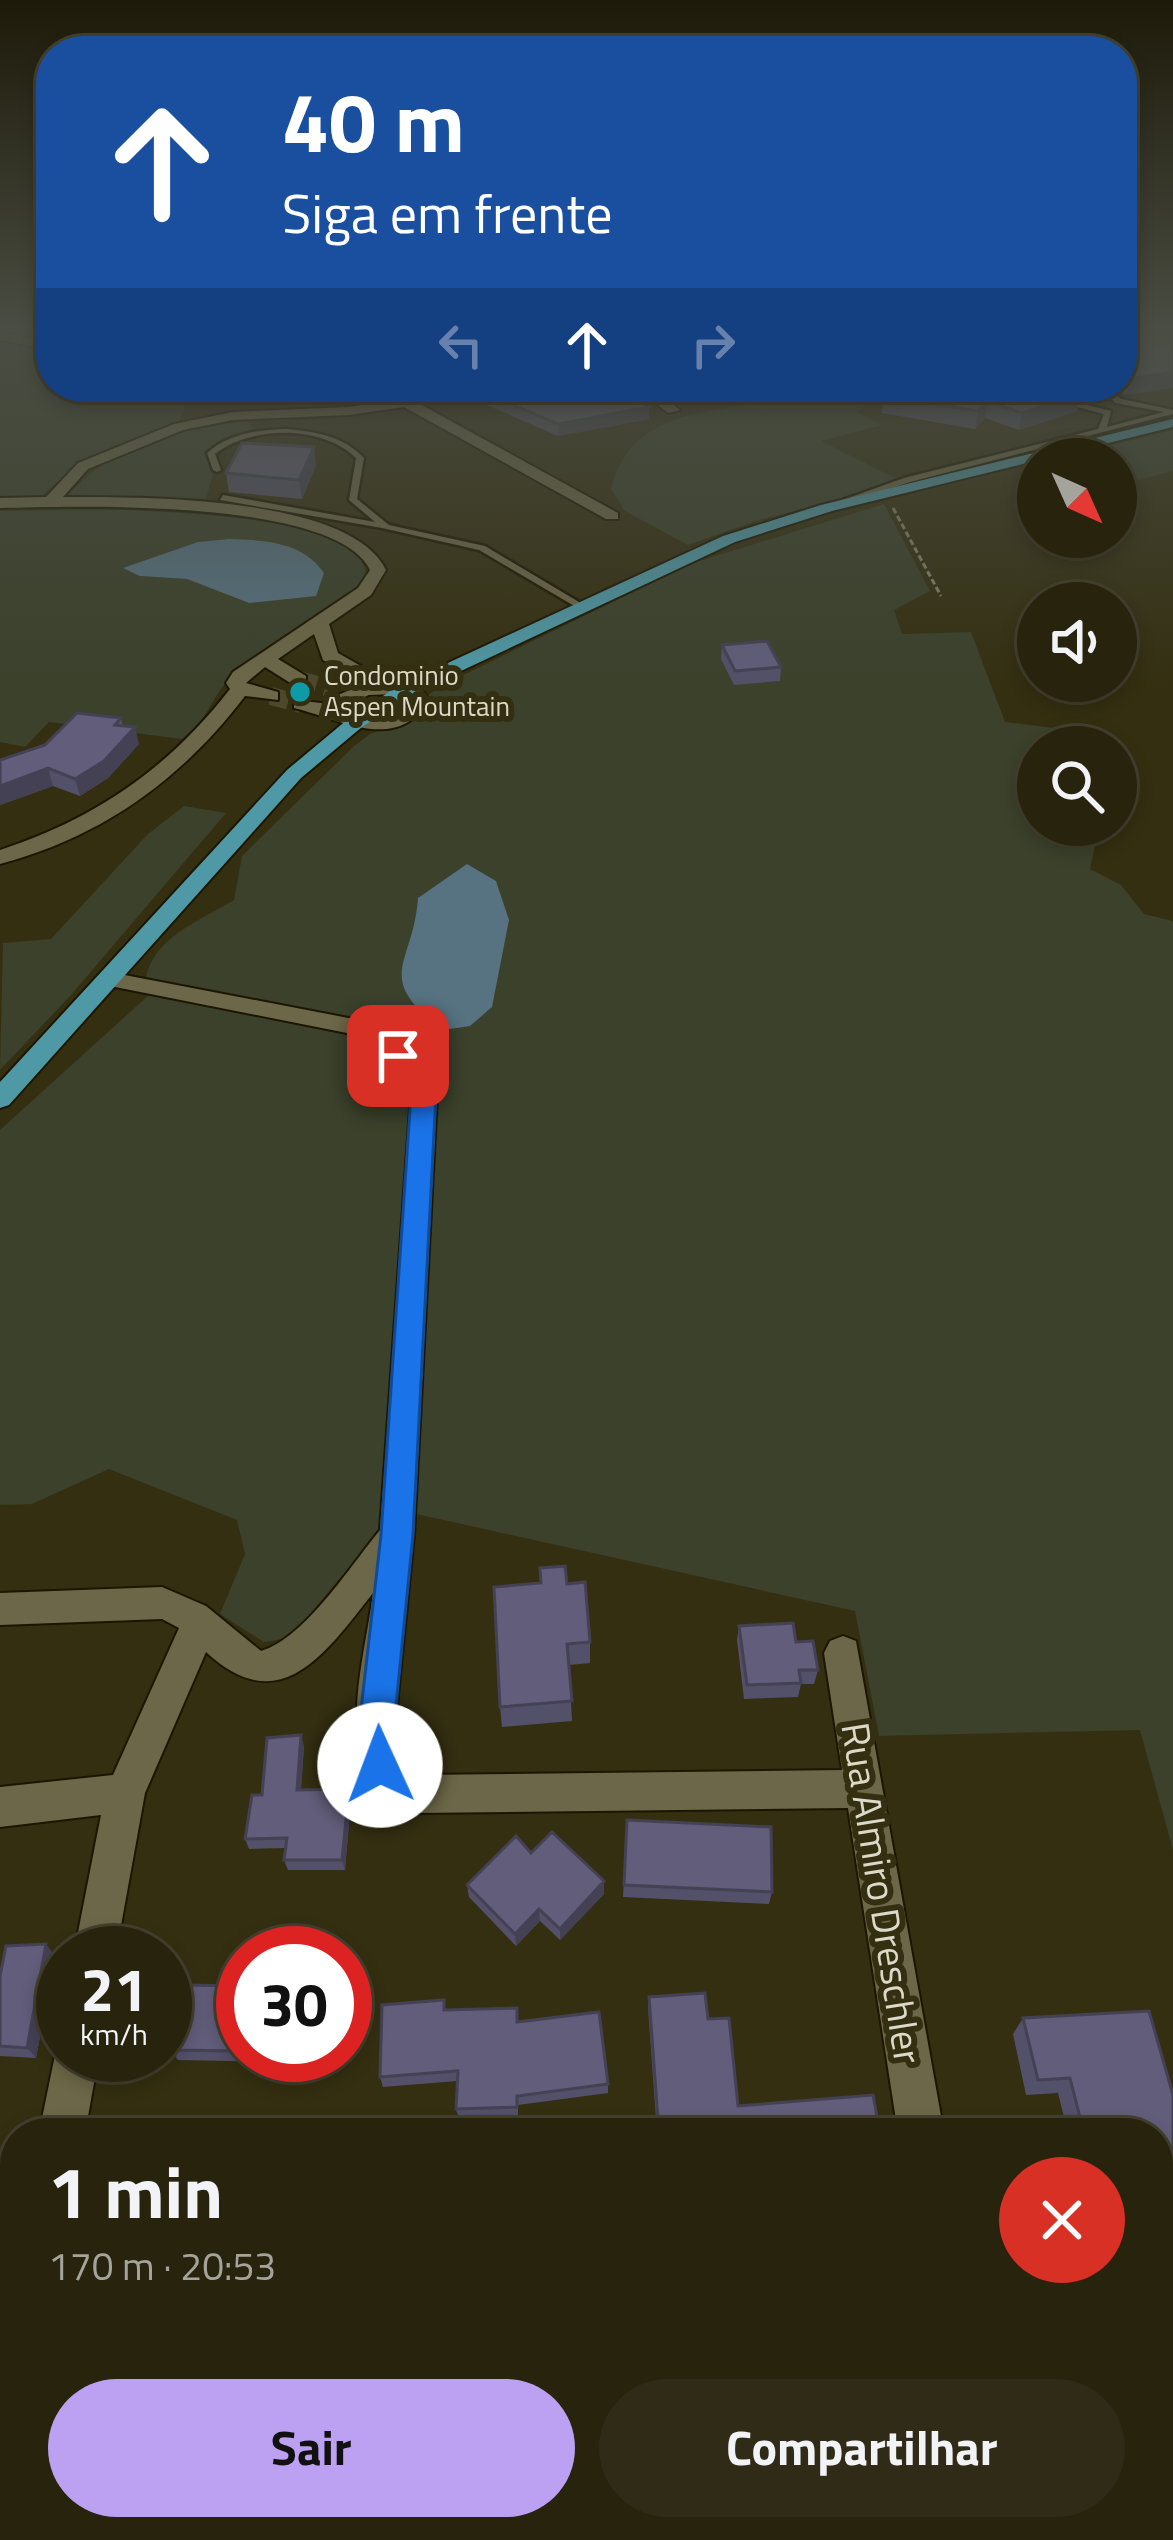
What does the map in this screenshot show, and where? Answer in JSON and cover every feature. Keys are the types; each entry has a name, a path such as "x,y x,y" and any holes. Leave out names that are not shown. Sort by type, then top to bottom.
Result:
{"main road":[{"path":"405,690 709,546 826,508 1068,449"},
{"path":"0,1099 346,718"}],"street":[{"path":"51,501 83,466 126,449"},
{"path":"490,449 612,516"},
{"path":"0,502 198,507 309,526 362,545 378,570 365,591 236,683 240,689 271,696"},
{"path":"320,620 330,656 374,688"},
{"path":"267,660 299,680"},
{"path":"302,704 346,718 386,723 411,714 419,700 405,690 328,688"},
{"path":"346,718 340,701 374,688"},
{"path":"0,857 68,834 131,802 197,746 240,689"},
{"path":"109,979 355,1027 398,1056 424,1095 397,1535 375,1736 380,1765 392,1784 415,1794 863,1790"},
{"path":"0,1609 162,1603 184,1607 238,1656 260,1668 282,1664 306,1645 397,1535"},
{"path":"100,1926 125,1793 200,1623"},
{"name":"Rua Almiro Dreschler","path":"843,1653 918,2118"},
{"path":"0,1807 125,1793"},
{"path":"65,2118 71,2082"}],"lane":[{"path":"217,449 211,453 217,470"},
{"path":"345,516 353,500 360,458 351,449"},
{"path":"826,508 907,480 1027,449"},
{"path":"223,498 345,516 482,548 579,605"},
{"path":"353,500 386,527"}],"path":[{"path":"887,494 941,596"}],"green space":[{"path":"0,449 112,449 85,459 41,496 0,497"},
{"path":"209,449 204,453 213,473 206,499 68,496 125,452"},
{"path":"631,449 836,449 903,482 756,521 688,545 625,511 611,489"},
{"path":"1137,449 1173,449 1173,471 1137,480"},
{"path":"884,504 930,591 894,610 902,634 971,632 1005,722 1038,726 1017,726 1017,846 1095,846 1090,869 1121,885 1144,914 1173,921 1173,1850 1140,1730 879,1736 855,1611 412,1513 431,1094 384,1039 146,979 168,941 234,900 242,856 354,746 370,734 416,717 427,696 439,687 690,564"},
{"path":"120,509 276,523 334,538 353,549 366,573 324,614 231,677 189,740 49,722 25,747 0,742 0,511","holes":["229,539 294,548 324,573 249,603 187,579 140,576 192,546"]},
{"path":"184,806 226,813 71,995 0,1070 3,943 51,939 148,834"},
{"path":"151,993 351,1033 392,1059 412,1096 380,1531 299,1627 282,1639 264,1642 220,1614 245,1554 237,1520 109,1469 32,1504 0,1505 0,1130"}],"water":[{"path":"198,542 268,542 305,554 324,573 316,596 249,603 187,579 140,576 123,568"},
{"path":"467,864 496,881 509,920 492,1007 470,1026 443,1030 408,996 402,970 418,898"}],"building":[{"path":"239,449 313,449 299,480 226,473"},
{"path":"767,641 781,667 735,671 722,645"},
{"path":"77,713 121,718 115,725 135,727 104,761 75,779 48,768 0,786 0,760 45,745"},
{"path":"565,1566 567,1584 585,1582 590,1642 567,1644 572,1701 500,1707 494,1587 541,1583 540,1568"},
{"path":"793,1623 796,1642 813,1641 818,1670 799,1670 801,1683 747,1685 739,1626"},
{"path":"301,1735 297,1790 349,1789 342,1860 284,1860 287,1838 245,1839 252,1795 262,1795 267,1738"},
{"path":"627,1820 771,1827 772,1892 624,1885"},
{"path":"552,1832 604,1881 560,1929 539,1909 515,1934 467,1885 516,1836 531,1853"},
{"path":"36,1944 36,1999 27,2048 0,2046 0,1976 6,1946"},
{"path":"192,1985 216,1986 216,2051 192,2050"},
{"path":"705,1993 708,2019 729,2018 738,2106 873,2095 877,2118 658,2118 649,1997"},
{"path":"444,2000 444,2010 517,2008 517,2022 599,2012 608,2084 517,2096 517,2107 456,2109 458,2071 380,2077 382,2005"},
{"path":"1149,2011 1173,2095 1173,2118 1080,2118 1070,2078 1038,2080 1023,2018"}],"tunnel":[{"path":"299,680 329,688"},
{"path":"271,696 301,704"}],"place":[{"name":"Condominio Aspen Mountain","path":"300,692"}],"route":[{"path":"380,1765 375,1736 397,1535 424,1095 398,1056"}]}
